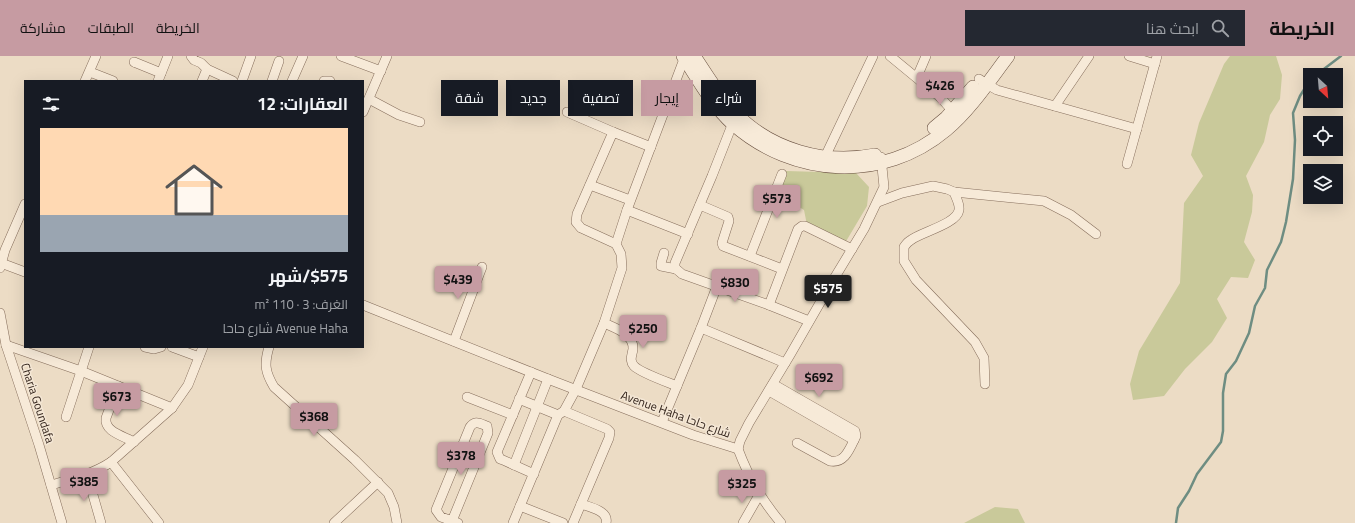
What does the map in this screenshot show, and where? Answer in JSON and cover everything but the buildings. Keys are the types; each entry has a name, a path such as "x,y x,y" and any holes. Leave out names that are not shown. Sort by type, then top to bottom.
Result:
{"street":[{"path":"86,80 96,56"},
{"path":"134,62 160,77 168,56"},
{"path":"191,56 194,60 204,63 231,80"},
{"path":"242,80 251,56"},
{"path":"292,80 303,56"},
{"path":"341,56 381,71"},
{"path":"364,110 387,56"},
{"path":"825,157 873,56"},
{"path":"890,56 917,77 956,114"},
{"path":"917,77 926,56"},
{"path":"983,82 997,56"},
{"path":"734,119 788,148 806,154 825,157 856,158 900,157 931,141 945,131 956,114 983,82 1008,56"},
{"path":"1055,106 1089,56"},
{"path":"1128,56 1156,60 1128,164"},
{"path":"687,57 715,104 734,119 749,136 766,148 788,158 811,164 843,167 859,167 882,158"},
{"path":"616,244 626,210 687,57"},
{"path":"272,80 279,62"},
{"path":"202,80 204,63"},
{"path":"90,72 110,80"},
{"path":"983,82 997,90 1137,129"},
{"path":"369,99 399,114 420,122"},
{"path":"567,112 651,147"},
{"path":"676,269 675,263 734,119"},
{"path":"513,523 561,413 576,389 604,323 622,268 621,254 616,244 581,228 576,222 577,214 613,132"},
{"name":"Avenue Haha شارع حاحا","path":"364,305 693,435 738,449 743,434 864,229 878,202 884,187 882,158"},
{"path":"750,256 782,174"},
{"path":"590,185 630,200"},
{"path":"878,202 902,193 933,186 954,192 1044,201 1071,215 1096,234"},
{"path":"954,192 959,203 959,211 956,217 911,240 904,247 904,261 916,280 975,342 984,358 985,384"},
{"path":"700,205 728,217 729,221 722,245 782,269"},
{"path":"24,206 9,239 0,266 24,272"},
{"path":"626,210 688,234"},
{"path":"769,305 798,229 802,226 805,226 852,249"},
{"path":"664,253 661,266 676,269 682,274 809,321"},
{"path":"454,341 482,267"},
{"path":"662,422 717,286"},
{"name":"Charia Goundafa","path":"0,313 6,345 39,445 62,523"},
{"path":"604,323 624,332 630,340 633,347 630,357 631,362 636,368 677,386"},
{"path":"701,328 785,363"},
{"path":"6,345 36,351 172,408"},
{"path":"66,417 89,348"},
{"path":"175,348 199,357"},
{"path":"51,485 101,469 111,462 172,408 188,385 203,348"},
{"path":"269,348 266,369 274,387 378,482 388,493 394,507 397,523"},
{"path":"530,372 497,452 500,459 534,474"},
{"path":"514,465 548,379"},
{"path":"118,386 105,423 110,430 134,442"},
{"path":"771,387 854,435 844,458 836,462 830,461 797,443"},
{"path":"467,397 513,415"},
{"path":"519,399 607,429 610,432 609,438 573,523"},
{"path":"477,422 486,426 488,433 455,522 439,515 436,510 470,427 477,422"},
{"path":"738,449 759,495 781,523"},
{"path":"111,462 158,523"},
{"path":"87,474 101,523"},
{"path":"334,523 342,519 378,482"},
{"path":"743,523 759,495"},
{"path":"581,504 605,515 607,519 606,523"},
{"path":"520,506 563,523"}],"green space":[{"path":"1230,56 1276,56 1282,75 1280,99 1270,115 1264,142 1246,176 1253,195 1252,212 1244,242 1255,260 1248,278 1231,277 1217,299 1227,318 1212,342 1185,369 1164,396 1133,400 1130,384 1139,351 1180,283 1184,203 1203,176 1191,155 1199,123 1224,64"},
{"path":"786,171 856,173 869,187 867,206 845,243 807,225 804,210 780,195"},
{"path":"995,507 1018,509 1025,523 964,523"}],"waterway":[{"path":"1325,68 1341,56"},
{"path":"1176,523 1178,508 1189,491 1197,474 1221,442 1223,431 1223,393 1226,374 1236,361 1249,333 1255,306 1265,288 1267,270 1281,242 1293,179 1295,140 1293,113 1303,91"}]}
